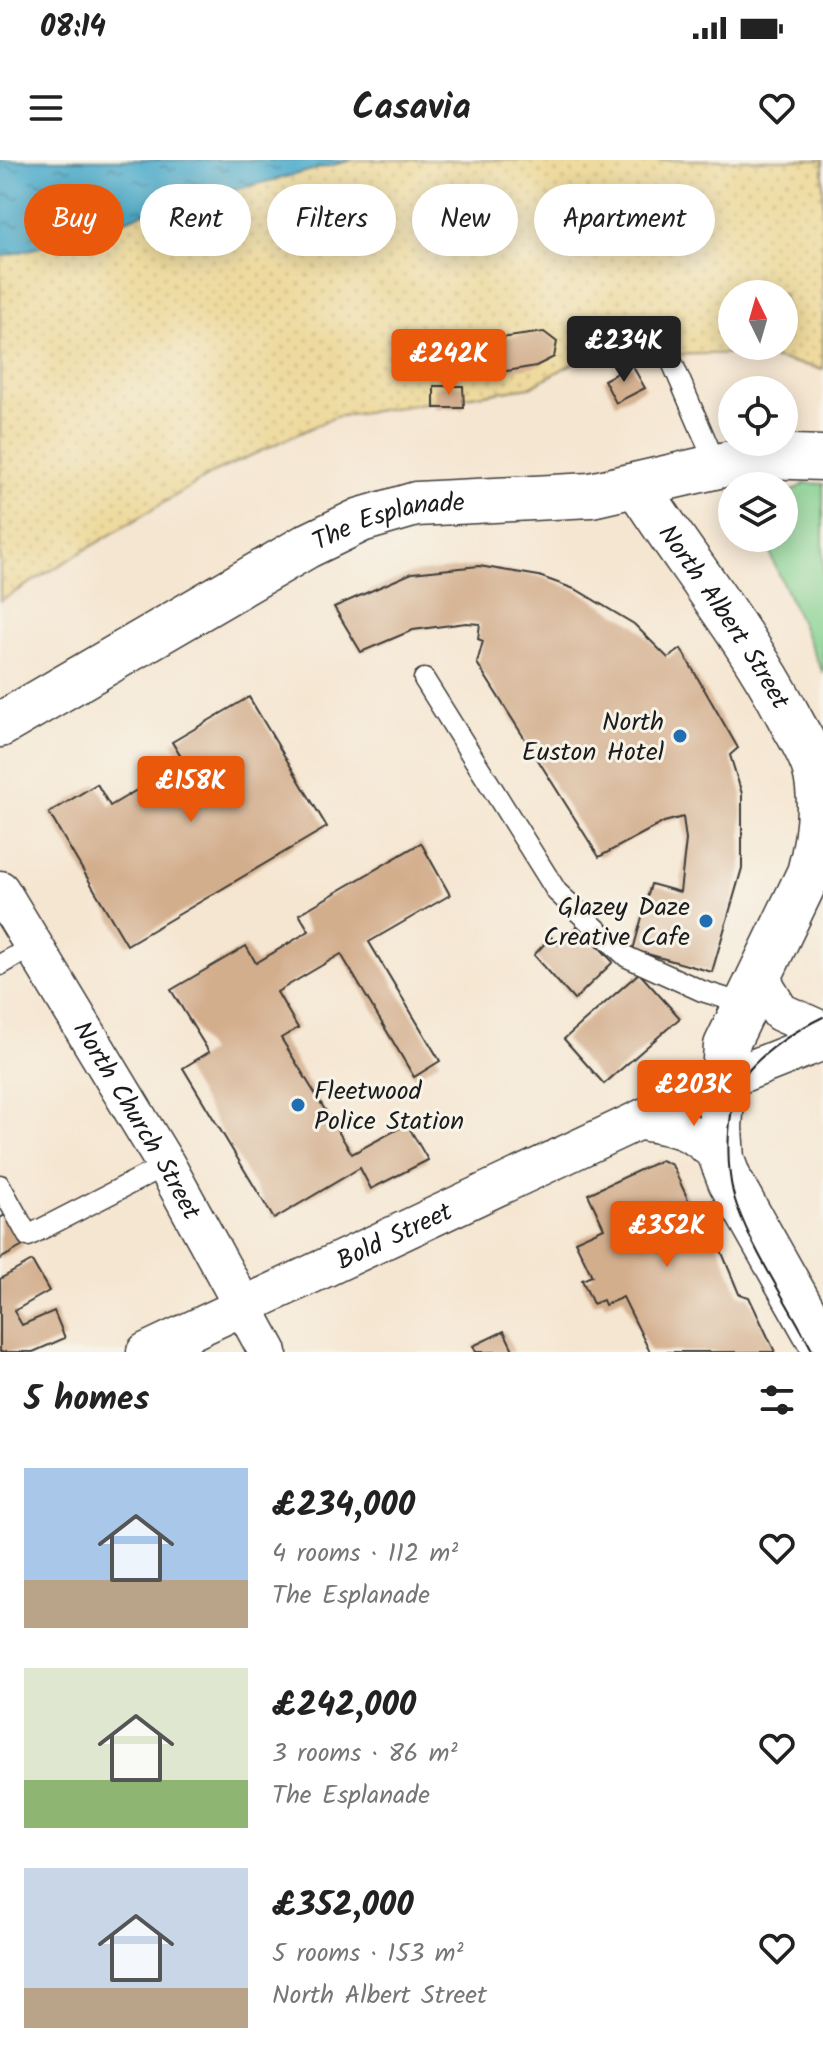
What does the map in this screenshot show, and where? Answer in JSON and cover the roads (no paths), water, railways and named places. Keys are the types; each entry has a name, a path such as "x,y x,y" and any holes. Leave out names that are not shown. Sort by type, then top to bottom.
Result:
{"street":[{"name":"The Esplanade","path":"0,725 307,546 361,520 416,504 591,495 762,456 823,458"},
{"name":"North Albert Street","path":"637,485 674,543 739,629 815,771 821,818 809,873 726,1046 720,1082 722,1160 823,1346"},
{"name":"North Church Street","path":"0,890 166,1165 268,1352"},
{"path":"752,990 780,1012 823,1031"},
{"name":"Bold Street","path":"146,1352 720,1082 823,1041"},
{"path":"641,1121 679,1127 703,1138 722,1160"}],"lane":[{"path":"669,355 717,467"},
{"path":"424,679 557,892 627,957 702,991 752,990"},
{"path":"0,965 33,946"},
{"path":"0,1185 28,1236 166,1165"}],"water":[{"path":"0,160 353,160 251,186 140,184 140,215 124,220 124,184 24,184 24,251 0,257"}],"tram line":[{"path":"813,1352 744,1224 733,1192 728,1156 735,1099 749,1070 783,1040 823,1017"}],"place":[{"name":"North Euston Hotel","path":"680,736"},
{"name":"Glazey Daze Creative Cafe","path":"706,921"},
{"name":"Fleetwood Police Station","path":"298,1105"}]}
